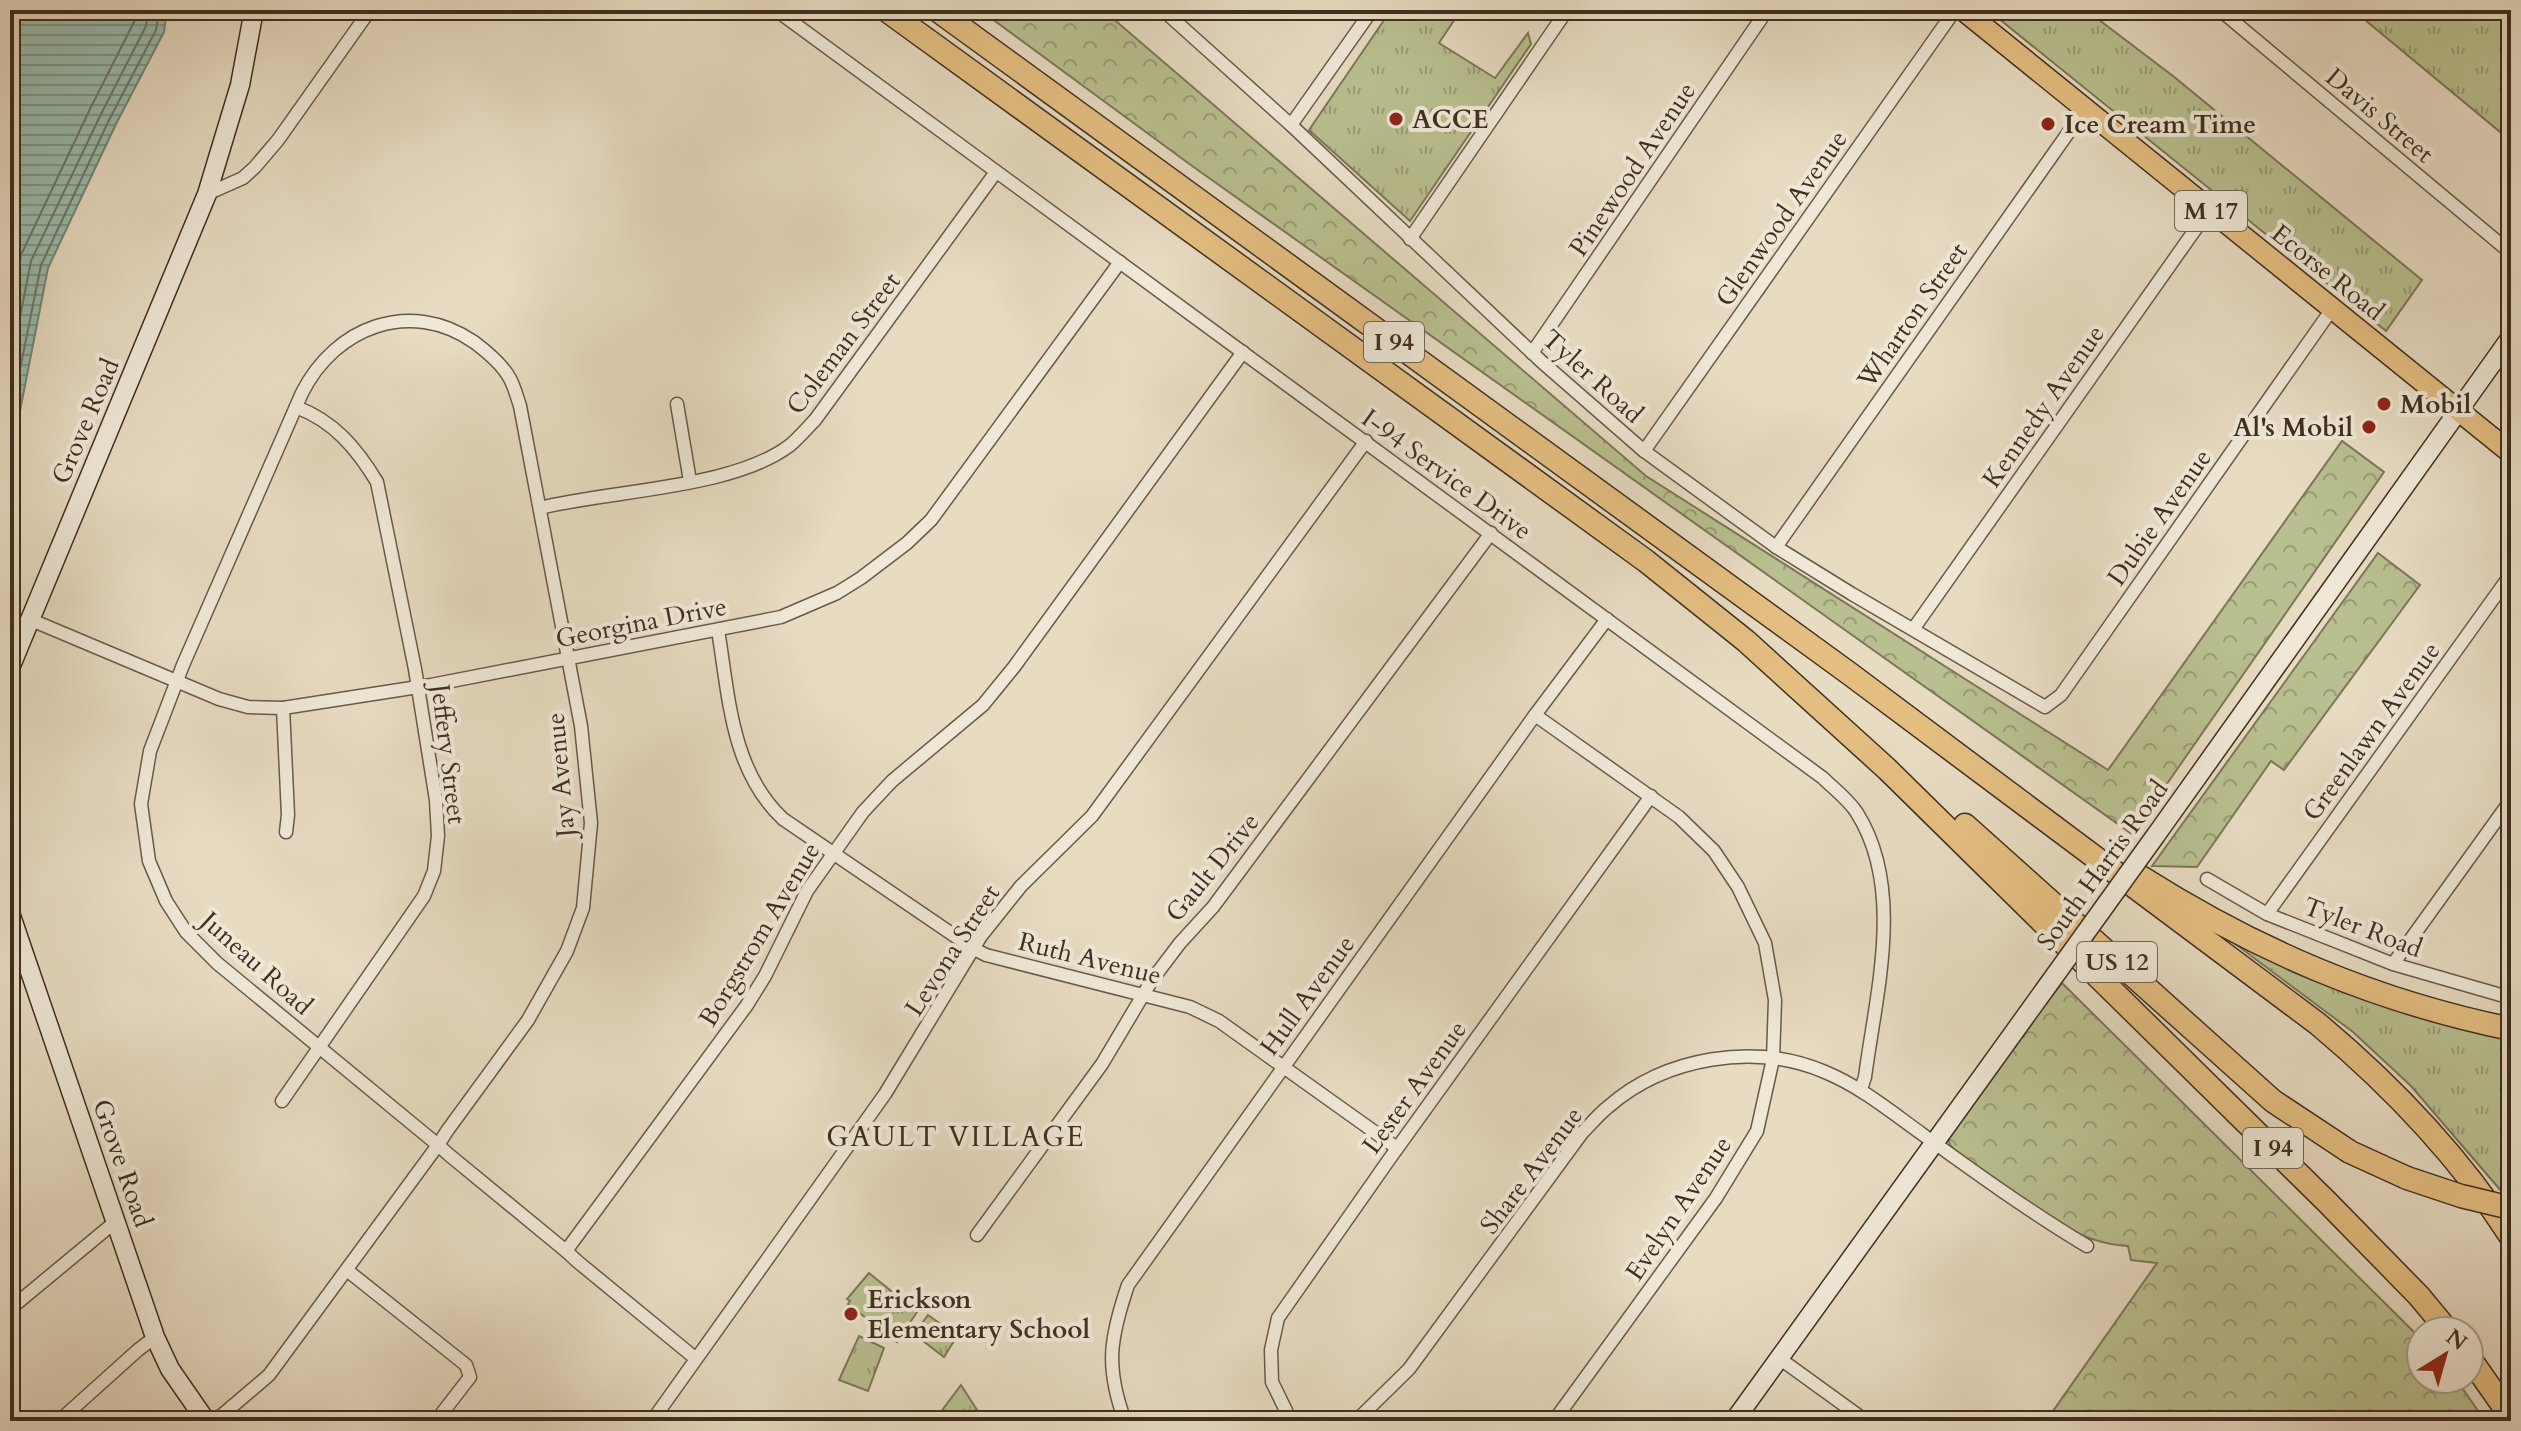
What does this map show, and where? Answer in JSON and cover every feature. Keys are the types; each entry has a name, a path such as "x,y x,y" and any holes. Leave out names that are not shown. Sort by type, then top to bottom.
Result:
{"highway":[{"name":"I 94","path":"886,10 1646,561 1746,641 1887,769 2305,1180 2435,1315"},
{"name":"I 94","path":"937,10 1837,665 2270,987 2358,1057 2451,1155 2511,1237"},
{"name":"US 12","path":"1887,769 1922,786 2273,1101 2350,1152 2407,1178 2511,1208"},
{"path":"2089,855 2124,867 2239,935 2292,960 2394,998 2511,1029"},
{"path":"2485,1380 2511,1417"}],"main road":[{"name":"Grove Road","path":"10,668 207,194 240,85 254,10"},
{"name":"Ecorse Road","path":"1963,10 2511,453"},
{"name":"South Harris Road","path":"1734,1421 2511,337"},
{"name":"Grove Road","path":"10,913 155,1337 170,1369 206,1421"}],"street":[{"path":"207,194 243,178 255,167 278,140 370,10"},
{"name":"I-94 Service Drive","path":"776,10 1823,778 1855,810 1871,838 1880,865 1885,920 1861,1089"},
{"path":"1291,125 1372,10"},
{"path":"1410,239 1567,10"},
{"name":"Pinewood Avenue","path":"1532,353 1767,10"},
{"name":"Glenwood Avenue","path":"1644,451 1955,10"},
{"name":"Davis Street","path":"2220,10 2511,253"},
{"name":"Tyler Road","path":"1169,12 1532,353 1644,451 1776,547 2045,707"},
{"name":"Wharton Street","path":"1776,547 2085,109"},
{"name":"Coleman Street","path":"540,508 749,467 789,446 815,420 996,172"},
{"name":"Kennedy Avenue","path":"1914,628 2209,210"},
{"name":"Georgina Drive","path":"29,619 219,699 248,707 283,708 417,686 781,617 837,593 907,543 952,494 1120,262"},
{"name":"Dubie Avenue","path":"2045,707 2061,695 2332,309"},
{"name":"Jay Avenue","path":"215,1421 269,1375 348,1271 528,1020 567,951 583,908 591,823 581,726 520,406 509,377 486,350 459,332 437,324 404,320 373,327 336,347 311,375 296,407"},
{"name":"Borgstrom Avenue","path":"566,1251 747,1005 765,976 801,901 863,812 892,781 983,705 1243,352"},
{"path":"677,404 690,481"},
{"name":"Juneau Road","path":"296,407 176,681 150,751 141,804 149,861 166,901 186,932 217,963 695,1358"},
{"name":"Jeffery Street","path":"282,1101 424,896 434,871 438,836 436,800 417,686 377,482 361,456 335,428 296,407"},
{"name":"Levona Street","path":"652,1421 885,1094 974,949 1021,886 1092,816 1366,441"},
{"name":"Gault Drive","path":"977,1235 1102,1064 1144,993 1180,943 1213,907 1491,533"},
{"name":"Greenlawn Avenue","path":"2267,914 2511,574"},
{"name":"Hull Avenue","path":"1125,1421 1116,1396 1112,1364 1114,1327 1128,1285 1607,619"},
{"name":"Ruth Avenue","path":"718,630 738,749 750,778 766,803 783,819 986,955 1144,993 1190,1007 1219,1021 1397,1148"},
{"path":"283,708 288,815 286,832"},
{"name":"Evelyn Avenue","path":"1535,715 1679,817 1714,851 1738,887 1765,943 1775,1000 1773,1059 1757,1131 1739,1163 1554,1421"},
{"name":"Lester Avenue","path":"1291,1421 1272,1382 1271,1350 1278,1318 1651,796"},
{"path":"2393,964 2511,800"},
{"name":"Tyler Road","path":"2207,879 2267,914 2393,964 2511,998"},
{"name":"Share Avenue","path":"1356,1421 1409,1369 1582,1133 1609,1106 1637,1087 1681,1067 1732,1056 1773,1059 1822,1070 1861,1089 2036,1215 2087,1246"},
{"path":"10,1309 115,1222"},
{"path":"348,1271 466,1365 470,1377 436,1421"},
{"path":"59,1421 155,1337"},
{"path":"1779,1358 1866,1421"}],"green space":[{"path":"980,10 1103,10 1646,476 2108,770 2342,441 2384,472 2132,834 1188,163"},
{"name":"ACCE","path":"1391,10 1461,10 1439,43 1495,78 1528,33 1531,44 1410,221 1309,130"},
{"path":"1988,10 2086,10 2173,76 2422,280 2386,331"},
{"path":"2353,10 2511,10 2511,141"},
{"path":"2378,553 2420,585 2284,770 2271,761 2197,867 2152,866"},
{"path":"2234,943 2337,987 2511,1039 2511,1194 2502,1192 2411,1086 2353,1032"},
{"path":"2062,983 2405,1323 2405,1395 2467,1395 2485,1421 2046,1421 2157,1263 2131,1260 2128,1246 2104,1243 2058,1224 1950,1145 1948,1138 2011,1048"},
{"path":"869,1273 917,1312 897,1342 848,1304 850,1301 847,1299"},
{"path":"928,1315 957,1336 944,1357 914,1334"},
{"path":"859,1336 884,1348 868,1391 839,1380"},
{"path":"961,1385 984,1421 934,1421"}],"water":[{"path":"10,10 167,10 164,32 116,124 48,268 18,421 10,496"}],"place":[{"name":"ACCE","path":"1396,119"},
{"name":"Ice Cream Time","path":"2048,124"},
{"name":"Mobil","path":"2384,404"},
{"name":"Al's Mobil","path":"2369,427"},
{"name":"Erickson Elementary School","path":"851,1314"}],"district":[{"name":"GAULT VILLAGE","path":"956,1136"}]}
